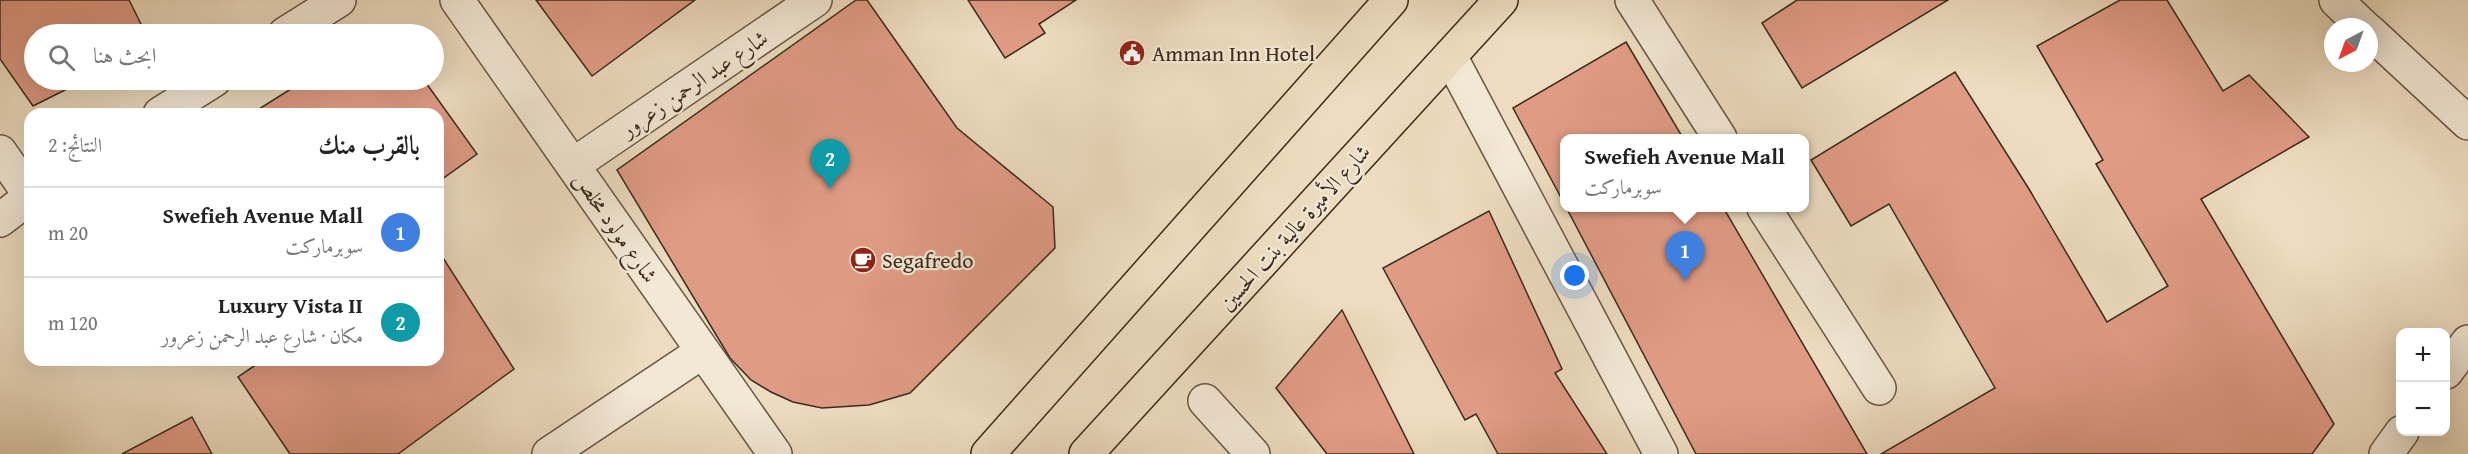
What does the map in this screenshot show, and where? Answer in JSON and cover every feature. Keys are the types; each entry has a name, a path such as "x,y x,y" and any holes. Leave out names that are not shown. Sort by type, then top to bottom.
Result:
{"main road":[{"path":"988,454 1391,0"},
{"name":"شارع الأميرة عالية بنت الحسين","path":"1086,454 1501,0"}],"street":[{"path":"301,24 339,0"},
{"name":"شارع مولود مخلص","path":"457,0 775,454"},
{"name":"شارع عبد الرحمن زعرور","path":"573,165 815,0"},
{"path":"1632,0 1717,134"},
{"path":"2336,0 2355,18"},
{"path":"2378,40 2468,123"},
{"path":"1450,56 1661,454"},
{"path":"170,108 198,90"},
{"path":"0,152 24,187"},
{"path":"0,220 24,201"},
{"path":"1767,212 1879,388"},
{"path":"2450,365 2468,342"},
{"path":"549,454 702,352"},
{"path":"1205,401 1252,454"},
{"path":"2386,454 2399,436"}],"building":[{"path":"0,0 129,0 141,24 24,24 24,90 65,90 33,106 0,59"},
{"path":"536,0 695,0 592,76"},
{"path":"856,0 867,0 957,128 1053,207 1055,248 910,393 869,405 822,408 793,402 771,392 751,380 730,358 617,170"},
{"path":"968,0 1076,0 1039,24 1045,33 1005,58"},
{"path":"1797,0 1948,0 1802,88 1762,23"},
{"path":"2120,0 2167,0 2223,91 2249,75 2309,137 2201,199 2334,424 2312,454 1881,454 1995,388 1889,204 1851,226 1811,160 1955,72 2029,189 2107,322 2168,286 2096,164 2103,160 2037,46"},
{"path":"1626,42 1681,134 1560,134 1560,196 1513,108"},
{"path":"289,90 431,90 477,154 444,178 444,108 261,108"},
{"path":"1489,211 1562,369 1555,373 1607,454 1498,454 1476,414 1465,420 1383,268"},
{"path":"1569,212 1726,212 1867,454 1696,454"},
{"path":"444,259 514,369 398,454 290,454 238,377 254,366 444,366"},
{"path":"1342,310 1414,454 1327,454 1276,388"},
{"path":"192,417 212,454 122,454"}],"place":[{"name":"Amman Inn Hotel","path":"1132,53"},
{"name":"Luxury Vista II","path":"830,189"},
{"name":"Segafredo","path":"863,260"},
{"name":"Swefieh Avenue Mall","path":"1685,281"}]}
